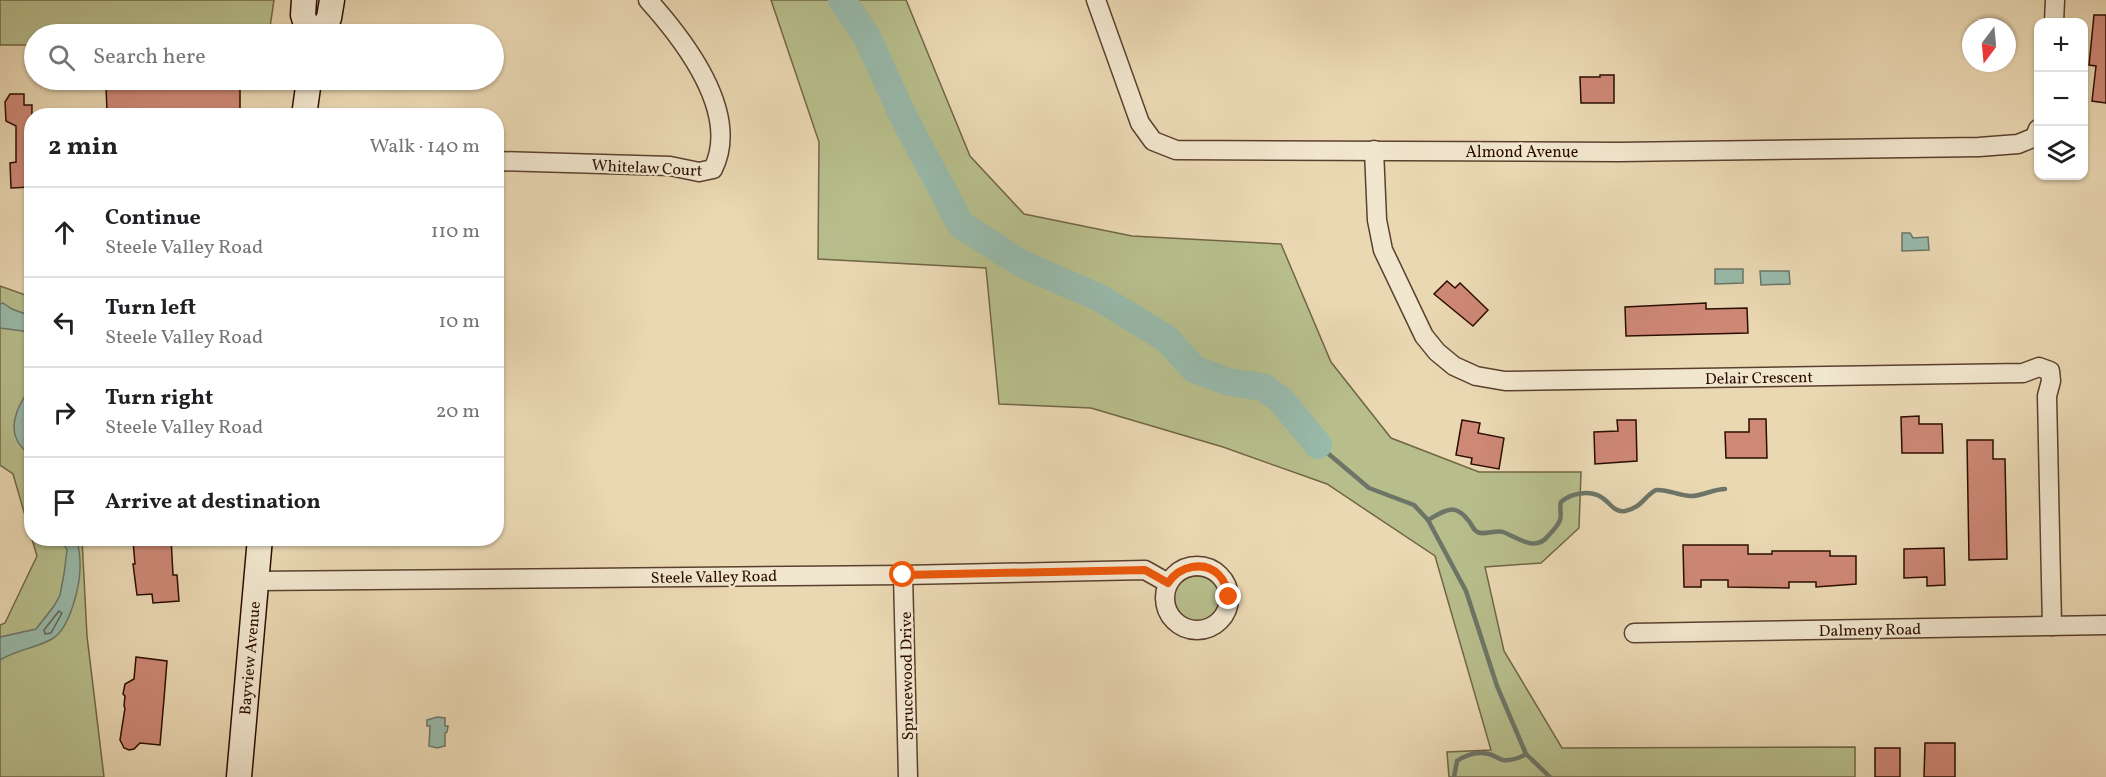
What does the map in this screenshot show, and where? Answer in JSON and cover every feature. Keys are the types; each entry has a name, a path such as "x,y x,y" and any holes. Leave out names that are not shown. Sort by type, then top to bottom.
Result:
{"main road":[{"path":"304,0 303,15 306,24"},
{"path":"326,24 332,0"},
{"path":"305,108 308,90"},
{"name":"Bayview Avenue","path":"239,777 259,546"}],"street":[{"name":"Whitelaw Court","path":"504,161 670,166 699,172 713,169 719,156 721,136 710,90 676,32 648,0"},
{"name":"Almond Avenue","path":"1096,0 1140,123 1154,141 1176,150 1619,152 1979,147 2018,144 2034,137"},
{"path":"2054,18 2055,0"},
{"name":"Delair Crescent","path":"1374,150 1377,220 1383,250 1424,336 1437,352 1454,366 1476,376 1505,381 2023,373 2039,367 2049,371 2051,381 2047,396 2052,626"},
{"name":"Steele Valley Road","path":"256,581 903,575 1145,570 1168,583"},
{"name":"Sprucewood Drive","path":"903,575 908,777"},
{"name":"Dalmeny Road","path":"1634,633 2106,625"}],"green space":[{"path":"0,0 274,0 270,24 24,24 24,45 0,45"},
{"path":"771,0 906,0 970,156 1024,214 1132,236 1281,244 1331,362 1391,438 1479,472 1581,472 1579,528 1541,563 1485,567 1504,651 1562,748 1855,747 1855,777 1449,777 1447,752 1491,750 1435,556 1327,484 1223,447 1091,408 999,404 986,268 818,259 819,142"},
{"path":"0,286 24,295 24,512 13,474 0,465"},
{"path":"34,546 82,546 87,636 104,777 0,777 0,625 5,623 37,556"},
{"path":"1197,576 1213,583 1220,599 1213,615 1197,622 1181,615 1174,599 1181,583"}],"water":[{"path":"1902,233 1910,233 1913,238 1928,237 1929,250 1902,251"},
{"path":"1715,269 1743,269 1743,283 1715,284"},
{"path":"1760,271 1789,271 1790,284 1761,285"},
{"path":"3,303 24,313 24,331 0,328 0,304"},
{"path":"23,399 24,449 18,442 14,426"},
{"path":"65,546 78,546 80,571 74,604 65,625 52,639 0,660 0,637 36,629 54,606 60,595 67,550"},
{"path":"437,717 445,718 445,726 448,726 445,733 445,746 437,748 429,746 430,726 427,726 427,720"}],"building":[{"path":"2094,15 2106,15 2106,103 2092,101 2096,66 2089,65"},
{"path":"1600,75 1614,75 1614,103 1581,103 1580,77 1600,77"},
{"path":"106,90 240,90 240,108 107,108"},
{"path":"10,94 24,94 24,105 32,105 32,108 24,108 24,187 11,188 10,163 16,162 16,126 6,121 5,102"},
{"path":"1447,281 1455,288 1460,283 1488,310 1473,326 1434,294"},
{"path":"1706,303 1706,309 1747,308 1748,333 1626,336 1625,307"},
{"path":"1919,416 1919,424 1942,424 1943,453 1902,453 1901,417"},
{"path":"1749,419 1766,419 1767,458 1726,458 1725,432 1749,432"},
{"path":"1462,420 1480,423 1478,433 1504,438 1499,469 1471,464 1472,458 1456,455"},
{"path":"1617,420 1636,420 1637,461 1595,464 1594,432 1618,431"},
{"path":"1967,440 1993,440 1993,459 2005,459 2007,559 1969,560"},
{"path":"1683,545 1748,545 1748,554 1772,554 1772,551 1830,551 1830,556 1856,556 1856,584 1816,587 1816,582 1789,582 1789,588 1728,587 1728,580 1701,580 1701,587 1684,587"},
{"path":"133,546 171,546 173,575 177,575 179,601 153,603 152,594 137,595 133,564 135,564"},
{"path":"1944,548 1945,585 1927,586 1927,577 1904,578 1904,549"},
{"path":"136,657 167,661 160,745 140,743 134,749 129,750 124,748 120,740 125,708 123,694 125,684 134,679"},
{"path":"1925,743 1955,743 1955,777 1924,777"},
{"path":"1875,748 1900,748 1900,777 1875,777"}],"waterway":[{"path":"842,0 867,37 904,118 961,225 1024,265 1100,298 1167,339 1194,369 1229,382 1263,387 1281,400 1318,445"},
{"path":"1318,445 1369,488 1414,505 1428,520 1444,511 1458,511 1479,533 1500,531 1533,544 1544,540 1555,528 1560,520 1561,502 1575,495 1586,493 1596,495 1615,509 1625,511 1636,507 1656,490 1691,496 1725,489"},
{"path":"1428,520 1466,591 1497,686 1526,754 1550,777"},
{"path":"1454,777 1457,761 1468,755 1485,753 1506,760 1526,754"}],"route":[{"path":"903,575 1145,570 1168,583 1172,576 1183,569 1195,566 1208,568 1219,574 1226,585 1229,597"}]}
